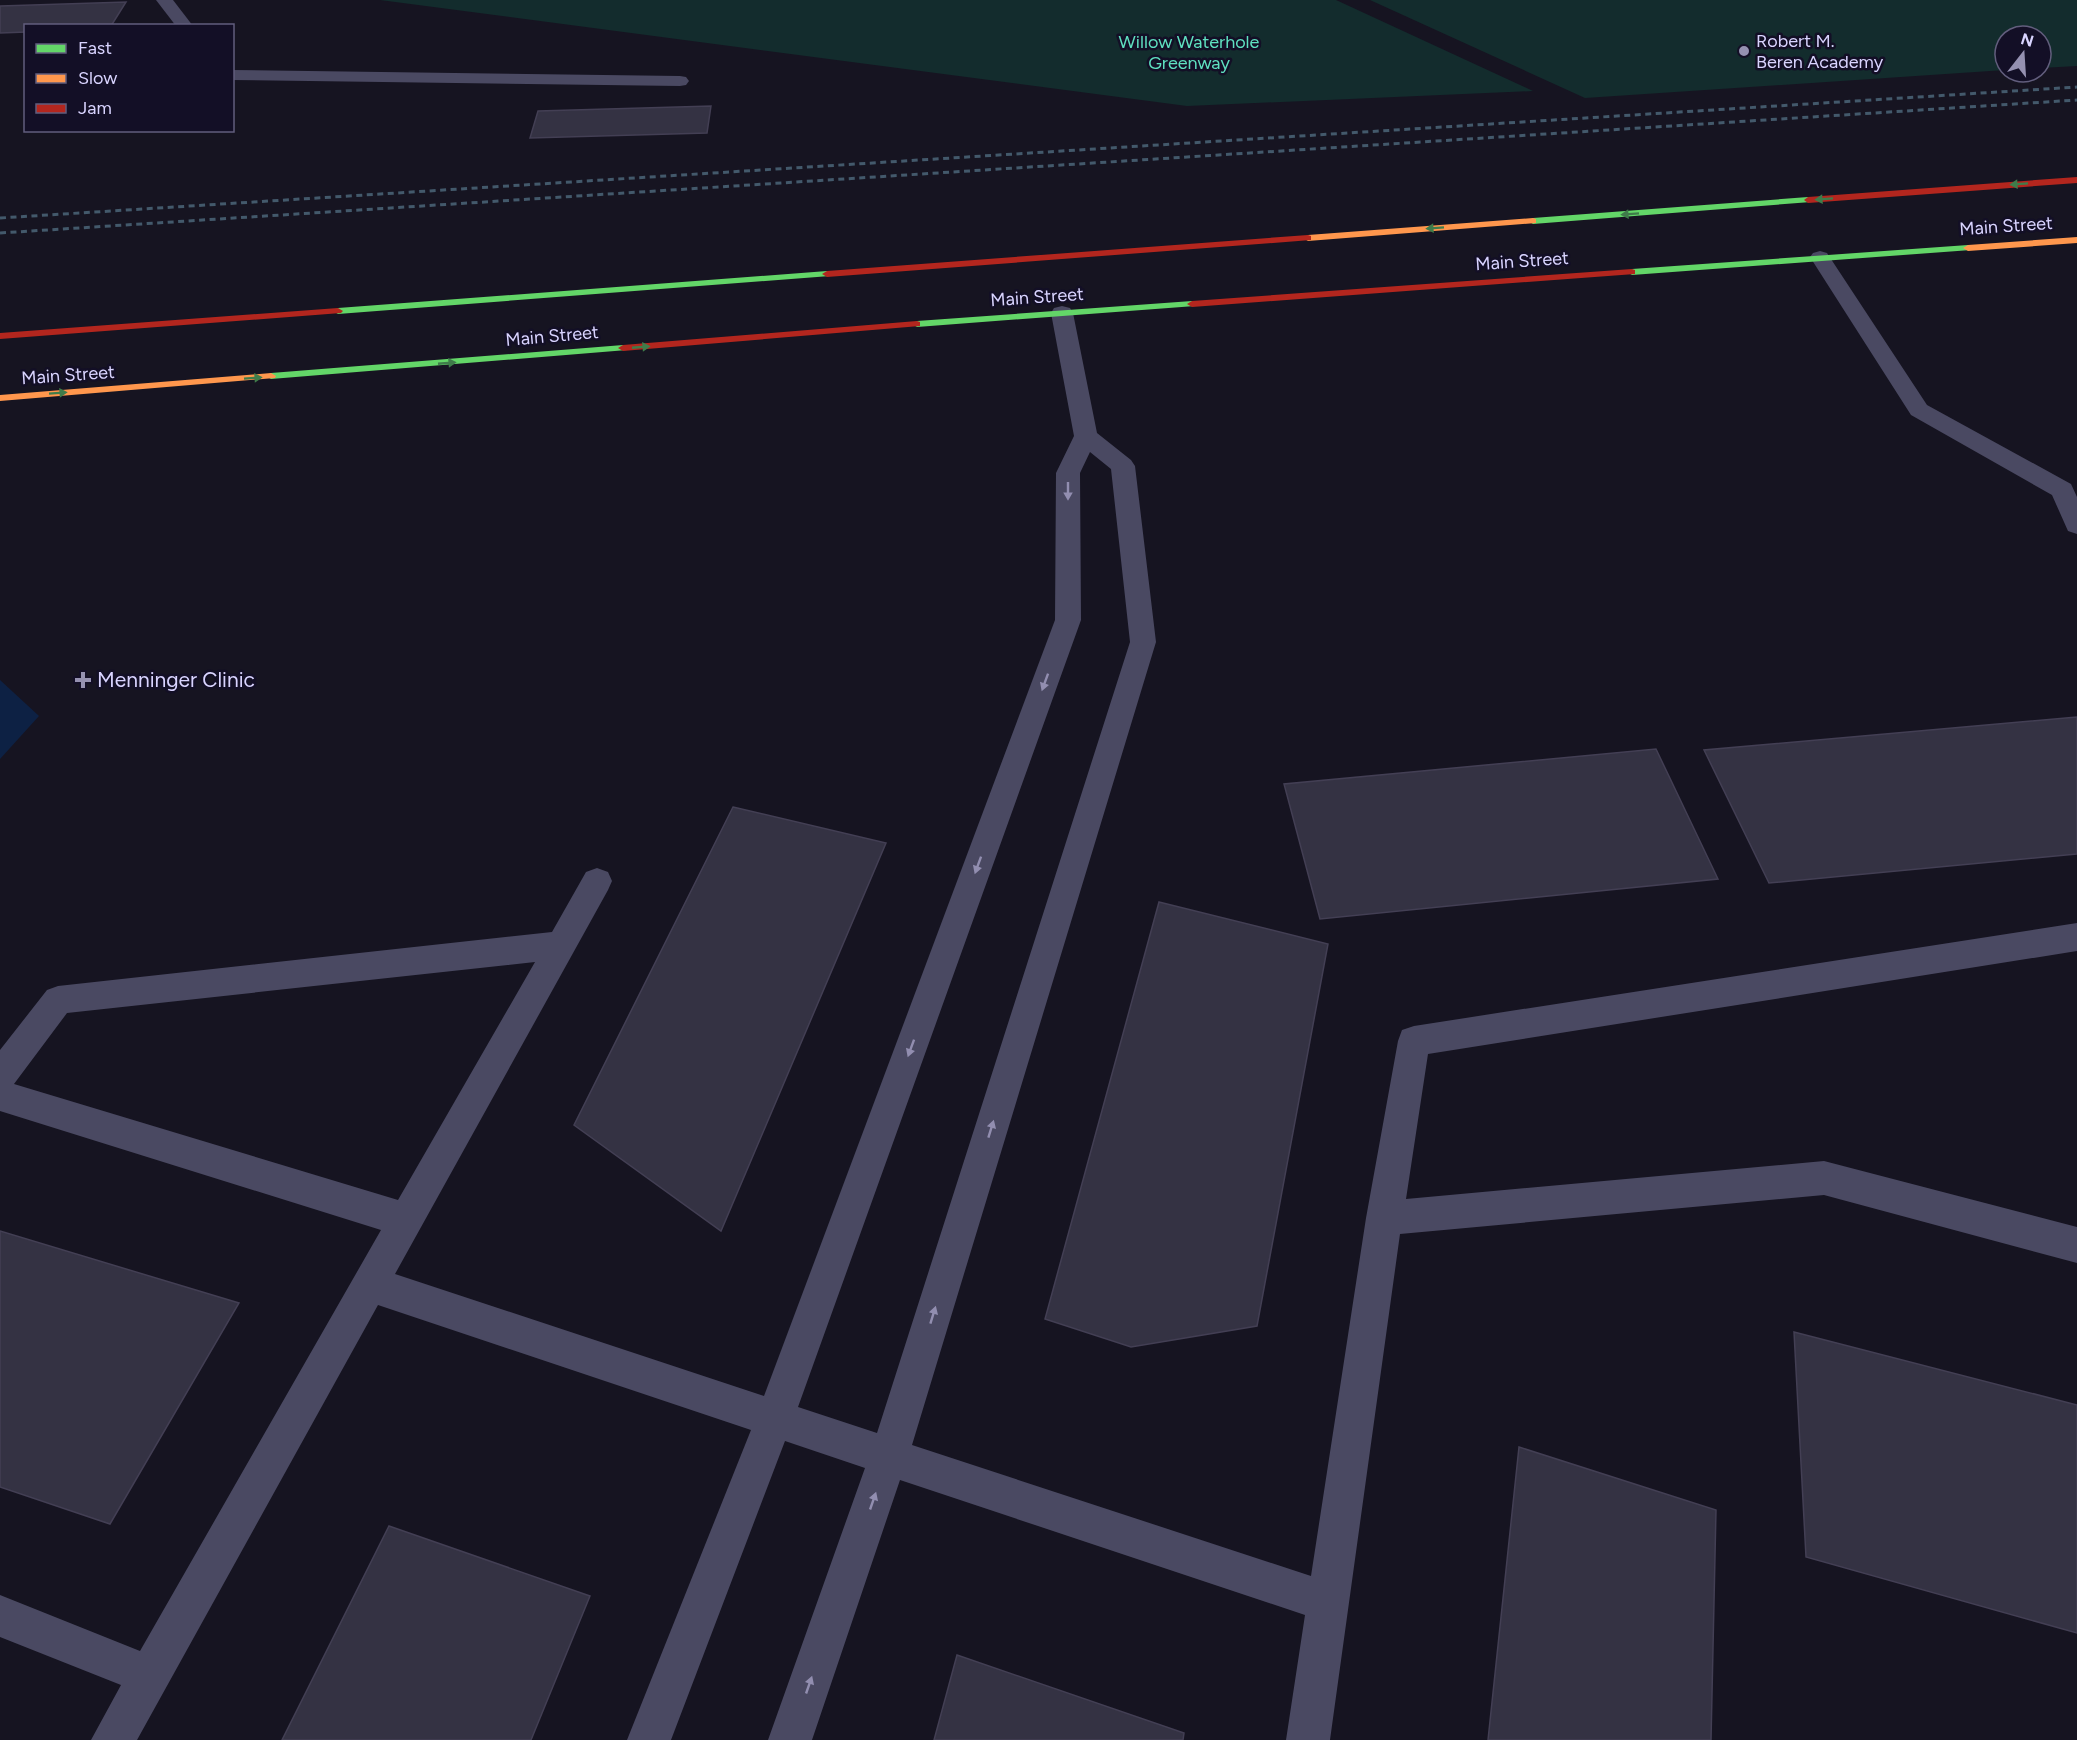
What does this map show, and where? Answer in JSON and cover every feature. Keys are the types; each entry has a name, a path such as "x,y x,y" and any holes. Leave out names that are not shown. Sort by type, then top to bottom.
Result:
{"highway":[{"name":"Main Street","path":"0,336 2077,180"},
{"name":"Main Street","path":"0,398 1062,313 2077,240"}],"lane":[{"path":"164,0 183,24"},
{"path":"234,75 680,81"},
{"path":"1820,257 1919,410 2062,490 2077,525"},
{"path":"649,1740 775,1418 1068,620 1068,473 1086,436 1062,313"},
{"path":"790,1740 889,1456 1143,642 1123,466 1086,436"},
{"path":"113,1740 597,880"},
{"path":"1308,1740 1384,1218 1414,1041 2077,937"},
{"path":"0,1076 58,1000 561,945"},
{"path":"0,1095 406,1220"},
{"path":"1384,1218 1824,1178 2077,1245"},
{"path":"370,1284 1327,1602"},
{"path":"0,1616 150,1676"}],"green space":[{"name":"Willow Waterhole Greenway","path":"380,0 1336,0 1533,91 1187,106"},
{"name":"Robert M. Beren Academy","path":"1370,0 2077,0 2077,66 2053,67 2053,24 1993,24 1993,71 1585,98"}],"water":[{"path":"0,680 39,716 0,759"}],"building":[{"path":"126,2 112,24 24,24 24,32 0,33 0,6"},
{"path":"711,106 707,133 530,138 538,111"},
{"path":"2077,717 2077,854 1769,883 1704,750"},
{"path":"1656,749 1718,879 1320,919 1284,784"},
{"path":"733,807 886,843 721,1231 574,1125"},
{"path":"1159,902 1328,944 1257,1326 1131,1347 1045,1319"},
{"path":"0,1231 239,1303 110,1524 0,1487"},
{"path":"1794,1332 2077,1405 2077,1633 1806,1557"},
{"path":"1519,1447 1716,1510 1711,1740 1488,1740"},
{"path":"389,1526 590,1596 531,1740 282,1740"},
{"path":"957,1655 1184,1733 1183,1740 934,1740"}],"railway":[{"path":"0,218 2077,87"},
{"path":"0,233 2077,100"}],"traffic: fast":[{"path":"1533,221 1808,200"},
{"path":"1632,272 1968,248"},
{"path":"338,311 827,274"},
{"path":"917,324 1192,304"},
{"path":"271,376 623,348"}],"traffic: slow":[{"path":"1308,238 1533,221"},
{"path":"1968,248 2077,240"},
{"path":"0,398 271,376"}],"traffic: jam":[{"path":"1808,200 2077,180"},
{"path":"827,274 1308,238"},
{"path":"1192,304 1632,272"},
{"path":"0,336 338,311"},
{"path":"623,348 917,324"}],"place":[{"name":"Robert M. Beren Academy","path":"1744,51"},
{"name":"Menninger Clinic","path":"83,680"}]}
